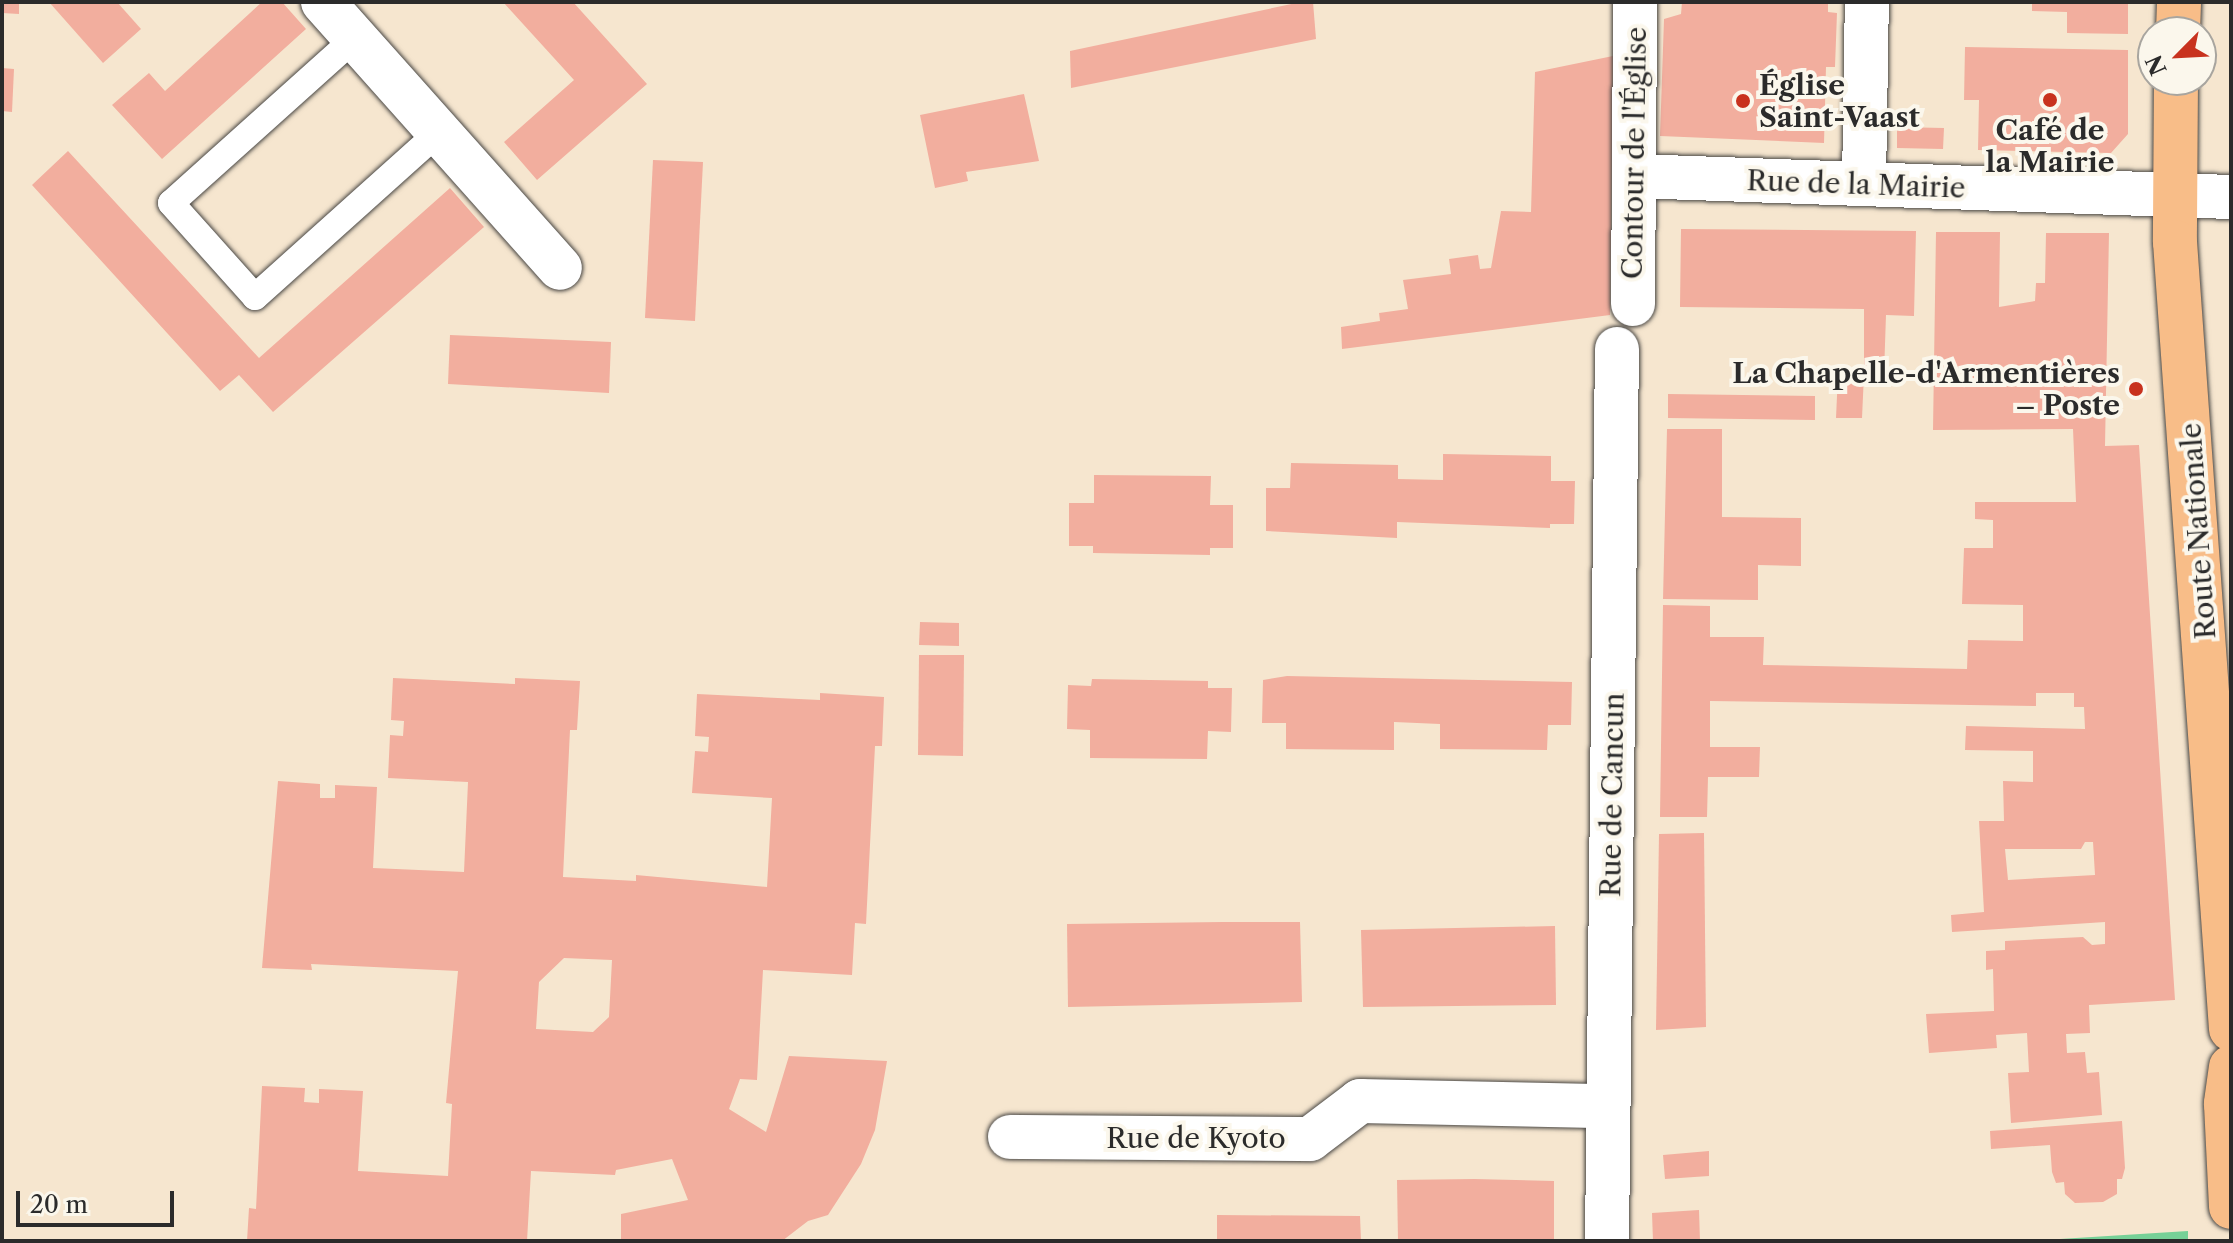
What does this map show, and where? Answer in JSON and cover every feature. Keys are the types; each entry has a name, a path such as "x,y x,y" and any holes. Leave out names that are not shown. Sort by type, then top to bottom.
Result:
{"main road":[{"name":"Route Nationale","path":"2176,96 2174,195 2231,1029"},
{"path":"2231,1067 2226,1104 2231,1207"}],"street":[{"path":"323,2 560,268"},
{"name":"Contour de l'Église","path":"1633,304 1635,2"},
{"path":"1864,184 1867,2"},
{"name":"Rue de la Mairie","path":"1635,176 2231,197"},
{"name":"Rue de Cancun","path":"1607,1241 1617,349"},
{"name":"Rue de Kyoto","path":"1010,1137 1310,1139 1360,1101 1608,1106"}],"lane":[{"path":"355,38 171,203 245,286 255,297 439,132"}],"green space":[{"path":"2188,1231 2188,1241 2029,1241"}],"building":[{"path":"2,2 19,2 19,14 2,13"},
{"path":"49,2 117,2 141,29 103,63"},
{"path":"262,2 282,2 306,29 162,159 112,105 149,73 165,91"},
{"path":"503,2 573,2 647,84 537,180 504,142 574,80"},
{"path":"1313,2 1316,39 1071,88 1070,51"},
{"name":"Église Saint-Vaast","path":"1682,2 1828,2 1828,12 1837,13 1835,67 1826,67 1824,143 1660,136 1664,19 1681,14"},
{"path":"2032,2 2128,2 2128,34 2067,33 2067,12 2032,11"},
{"name":"Café de la Mairie","path":"1965,47 2128,50 2128,134 2111,153 1978,150 1979,100 1964,100"},
{"path":"1613,56 1610,315 1342,349 1341,327 1380,321 1379,313 1408,309 1403,280 1451,274 1449,259 1478,255 1480,269 1491,268 1501,211 1531,212 1535,72"},
{"path":"2,68 14,69 12,112 2,111"},
{"path":"1024,94 1039,161 966,172 968,181 935,188 920,115"},
{"path":"1897,127 1944,128 1943,149 1897,148"},
{"path":"68,151 259,358 450,188 484,227 273,412 239,375 220,391 32,185"},
{"path":"653,160 703,162 695,321 645,318"},
{"path":"1681,229 1916,231 1914,316 1886,315 1884,374 1864,374 1864,309 1680,307"},
{"path":"1936,232 2000,232 1999,307 2035,301 2036,283 2045,283 2046,233 2109,233 2105,446 2139,445 2175,1000 2089,1005 2090,1033 2066,1034 2067,1053 2085,1052 2087,1073 2099,1072 2102,1115 2011,1123 2008,1073 2029,1072 2027,1033 1996,1035 1997,1048 1929,1053 1926,1014 1994,1011 1993,969 1986,970 1986,951 2005,950 2005,941 2083,937 2092,945 2105,944 2105,922 1952,932 1951,915 1984,912 1979,821 2004,821 2003,781 2033,782 2033,751 1965,750 1966,726 2085,729 2084,707 2074,707 2074,693 2036,693 2036,706 1710,701 1710,747 1760,747 1759,777 1708,777 1707,817 1660,817 1663,605 1710,606 1710,637 1764,637 1763,665 1967,669 1968,640 2023,641 2023,605 1962,604 1964,548 1993,548 1993,520 1975,519 1975,502 2076,502 2073,429 1933,430","holes":["2085,842 2093,842 2095,875 2008,880 2005,849 2081,849"]},
{"path":"450,335 611,342 609,393 448,384"},
{"path":"1838,374 1864,374 1862,418 1836,418"},
{"path":"1668,394 1815,396 1815,420 1668,418"},
{"path":"1667,429 1722,429 1722,517 1801,518 1801,566 1758,565 1758,600 1663,599"},
{"path":"1443,454 1551,456 1551,481 1575,481 1574,524 1550,524 1550,528 1397,522 1397,538 1266,531 1266,488 1290,488 1291,463 1398,465 1398,479 1443,480"},
{"path":"1094,475 1211,476 1210,505 1233,505 1233,548 1210,548 1210,555 1093,553 1093,546 1069,546 1069,503 1094,503"},
{"path":"920,622 959,623 959,646 919,645"},
{"path":"919,655 964,655 963,756 918,755"},
{"path":"1287,676 1572,682 1571,725 1548,725 1547,750 1440,749 1440,724 1394,722 1394,750 1286,749 1286,723 1262,723 1263,680"},
{"path":"393,678 515,684 515,678 580,681 577,730 570,730 563,877 636,881 636,875 767,887 772,798 692,793 695,751 708,752 709,737 695,736 697,694 820,700 820,693 884,697 882,746 875,746 866,924 855,923 852,975 763,970 757,1080 740,1079 729,1109 766,1132 789,1056 887,1061 875,1130 861,1164 828,1215 808,1221 782,1241 621,1241 621,1214 688,1200 672,1159 616,1170 615,1175 531,1171 527,1241 247,1241 249,1208 256,1209 262,1086 305,1088 304,1102 319,1103 319,1089 363,1091 358,1171 448,1176 452,1104 446,1103 458,971 311,964 312,970 262,968 278,781 320,784 320,798 335,798 335,785 377,787 373,868 464,872 468,782 388,778 390,735 403,736 404,721 391,720","holes":["564,958 612,960 609,1017 593,1032 536,1029 539,982"]},
{"path":"1092,679 1208,681 1208,688 1232,688 1231,732 1208,731 1207,759 1090,758 1090,730 1067,729 1068,685 1091,686"},
{"path":"1704,833 1706,1027 1656,1030 1659,834"},
{"path":"1300,922 1302,1002 1068,1007 1067,924"},
{"path":"1555,926 1556,1005 1363,1007 1361,930"},
{"path":"2122,1121 2125,1168 2122,1179 2117,1179 2117,1194 2103,1202 2075,1203 2065,1194 2064,1182 2056,1183 2052,1172 2050,1145 1991,1149 1990,1131"},
{"path":"1709,1151 1709,1176 1665,1179 1663,1155"},
{"path":"1397,1180 1554,1181 1554,1241 1398,1241"},
{"path":"1699,1210 1700,1241 1653,1241 1652,1213"},
{"path":"1217,1215 1360,1216 1361,1241 1217,1241"}],"place":[{"name":"Café de la Mairie","path":"2050,100"},
{"name":"Église Saint-Vaast","path":"1743,101"},
{"name":"La Chapelle-d'Armentières – Poste","path":"2136,389"}]}
